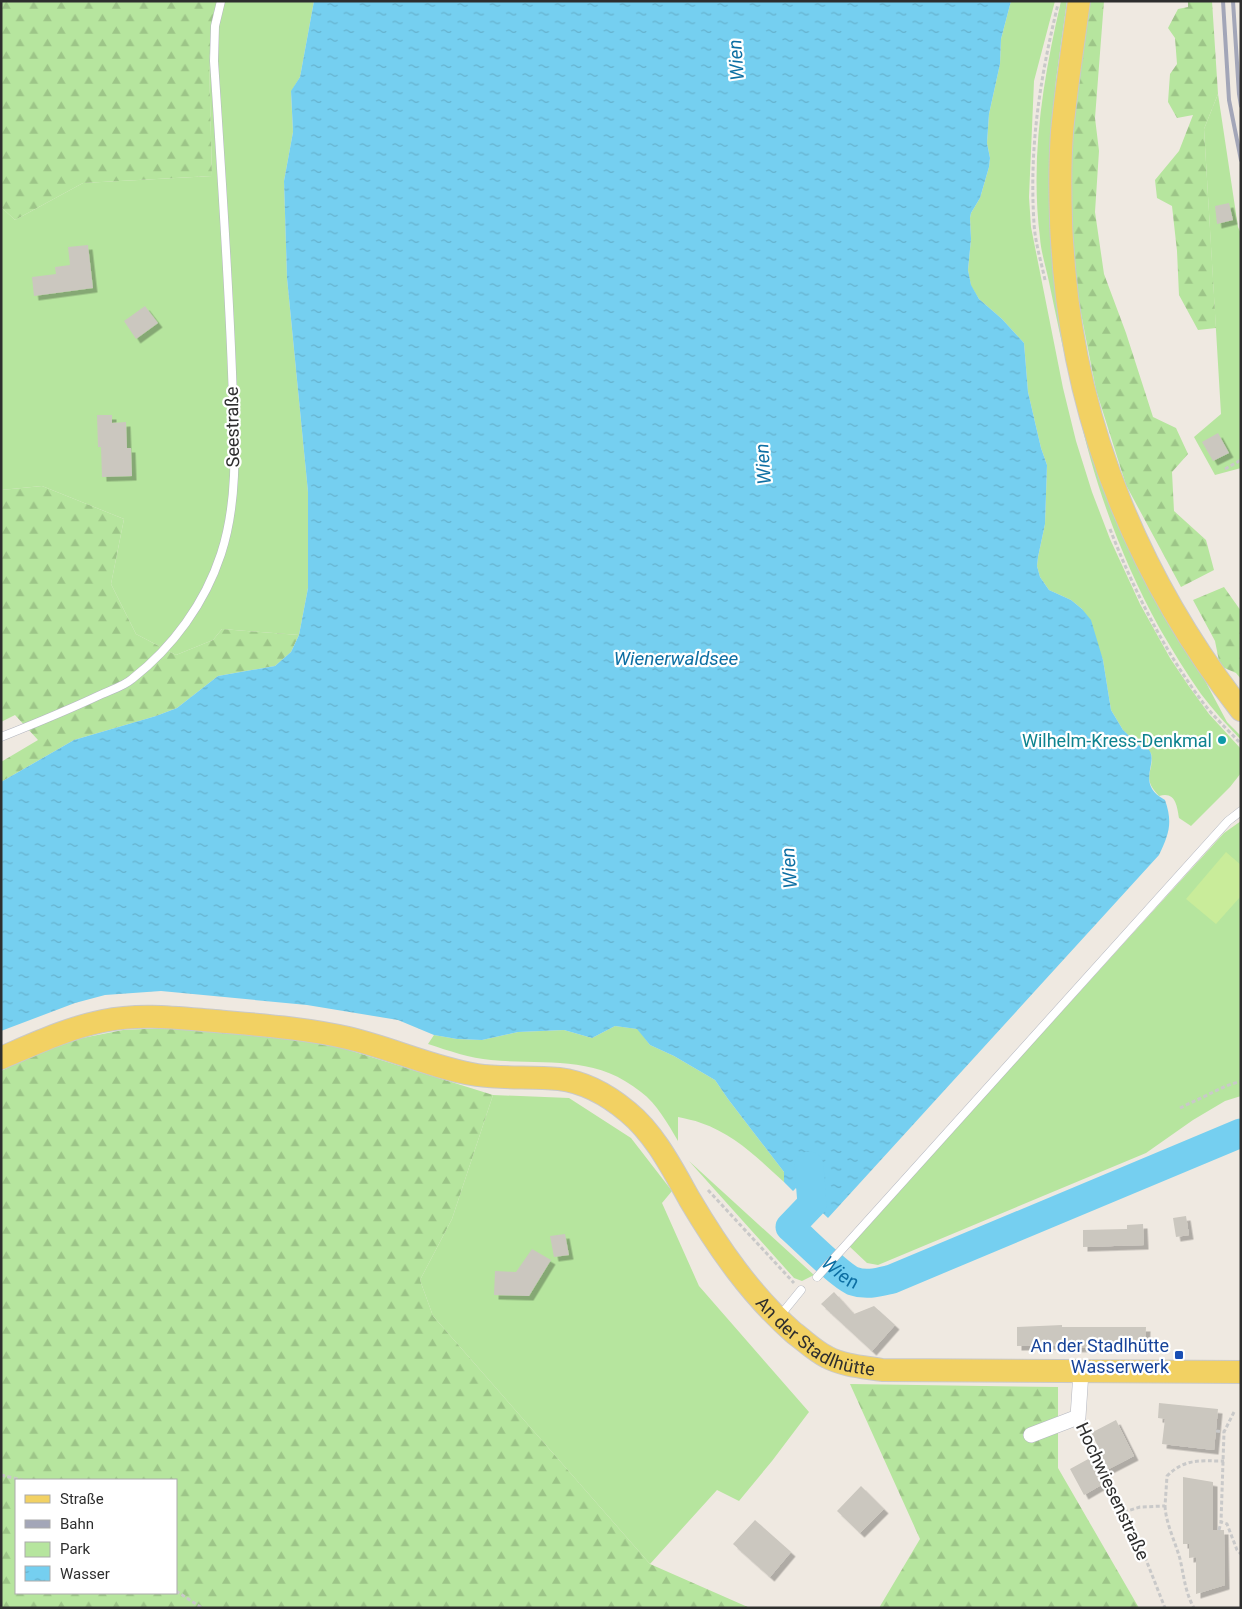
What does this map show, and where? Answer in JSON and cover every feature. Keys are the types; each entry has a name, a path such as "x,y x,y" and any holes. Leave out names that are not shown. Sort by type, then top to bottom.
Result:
{"main road":[{"path":"1079,1 1062,134 1060,220 1067,298 1080,380 1106,469 1142,553 1178,620 1220,683 1241,710"},
{"name":"An der Stadlhütte","path":"1,1058 84,1025 129,1017 155,1016 319,1033 379,1046 445,1068 477,1075 560,1079 583,1085 605,1095 629,1113 656,1144 729,1262 748,1287 778,1318 808,1344 828,1357 847,1364 882,1370 1241,1372"}],"street":[{"name":"Hochwiesenstraße","path":"1078,1417 1081,1372"},
{"path":"1031,1435 1078,1417"}],"lane":[{"name":"Seestraße","path":"1,737 84,703 131,680 159,654 187,622 208,588 222,553 231,513 234,454 228,285 214,61 215,26 221,1"},
{"path":"817,1277 1222,828 1241,811"},
{"path":"778,1318 801,1290"}],"path":[{"path":"1225,469 1241,460"},
{"path":"1180,1108 1241,1081"},
{"path":"1219,1530 1221,1522 1224,1432 1234,1412"},
{"name":"Hochwiesenstraße","path":"1078,1417 1086,1440 1114,1489 1143,1552 1165,1608"},
{"path":"1216,1431 1224,1432"},
{"path":"1194,1608 1186,1591 1180,1559 1166,1516 1166,1476 1189,1461 1224,1461"},
{"path":"1,1475 18,1479"},
{"path":"1124,1512 1140,1507 1165,1506"},
{"path":"1221,1522 1227,1524 1237,1550 1241,1554"},
{"path":"178,1592 202,1608"}],"green space":[{"path":"1,1 218,1 209,60 212,176 83,183 15,220 1,207"},
{"path":"218,1 314,1 300,77 291,92 293,132 284,181 287,278 308,492 308,588 299,635 222,629 213,640 176,655 136,634 111,584 124,519 42,486 1,490 1,207 15,220 83,183 212,176 209,60"},
{"path":"1011,1 1055,1 1034,81 1029,197 1031,227 1063,388 1076,441 1092,492 1110,539 1140,604 1170,658 1188,685 1209,714 1241,749 1241,773 1230,787 1191,826 1179,818 1176,804 1172,797 1159,796 1153,789 1149,779 1151,753 1137,744 1123,730 1111,710 1103,660 1082,609 1071,600 1049,590 1040,577 1037,566 1045,524 1047,465 1041,448 1028,392 1024,343 1002,319 979,299 971,286 968,270 971,239 970,218 980,198 989,167 990,158 987,143 989,114 1000,64 1001,39"},
{"path":"1061,1 1067,1 1056,80 1051,142 1049,206 1055,286 1071,382 1041,249 1037,208 1040,119"},
{"path":"1088,1 1104,1 1095,118 1099,151 1095,212 1104,274 1126,333 1153,417 1176,428 1188,454 1172,472 1174,511 1206,540 1214,570 1181,587 1126,485 1096,390 1078,298 1072,225 1071,133"},
{"path":"1188,1 1212,1 1218,94 1204,129 1216,328 1198,330 1179,295 1172,206 1157,198 1155,180 1179,151 1193,115 1177,118 1168,102 1170,74 1177,64 1175,38 1168,28 1178,9 1188,7"},
{"path":"1218,94 1238,227 1241,234 1241,468 1215,475 1194,437 1221,414 1204,129"},
{"path":"1077,404 1102,485 1116,521 1142,575 1169,625 1202,675 1227,722 1241,736 1241,740 1215,712 1195,686 1160,629 1146,602 1121,548 1100,492"},
{"path":"42,486 124,519 111,584 136,634 176,655 213,640 222,629 299,635 291,652 275,666 218,676 177,708 74,740 1,782 1,762 38,740 15,715 1,722 1,490"},
{"path":"1224,587 1241,611 1241,679 1236,673 1220,666 1215,641 1193,600"},
{"path":"1241,821 1241,1096 1225,1101 1193,1120 1146,1153 878,1265 867,1263 849,1246 1224,833"},
{"path":"1226,852 1241,865 1241,896 1216,924 1186,899"},
{"path":"615,1026 638,1029 650,1045 674,1056 715,1080 784,1172 784,1182 756,1157 725,1134 698,1122 678,1117 678,1141 662,1115 647,1097 624,1080 606,1072 588,1066 483,1059 428,1044 434,1035 457,1039 482,1040 518,1032 564,1030 592,1038"},
{"path":"165,1028 286,1038 336,1046 493,1095 452,1219 420,1280 433,1316 650,1564 750,1608 1,1608 1,1071 62,1042 123,1030"},
{"path":"493,1095 569,1098 631,1138 672,1191 662,1203 699,1286 809,1412 739,1501 717,1490 650,1564 433,1316 420,1280 452,1219"},
{"path":"689,1161 814,1275 802,1281 794,1278"},
{"path":"850,1384 1058,1387 1058,1468 1139,1608 879,1608 920,1539"}],"water":[{"name":"Wienerwaldsee","path":"314,1 1011,1 1001,39 1000,64 989,114 987,143 990,158 989,167 980,198 970,218 971,239 968,270 971,285 979,299 1002,319 1024,343 1028,392 1041,448 1047,465 1045,524 1037,566 1040,577 1049,590 1071,600 1091,620 1103,660 1111,710 1123,730 1142,748 1147,748 1151,753 1149,779 1156,793 1165,800 1169,815 1169,828 1159,855 828,1218 796,1188 793,1191 784,1182 784,1172 715,1080 674,1056 650,1045 637,1029 615,1026 592,1038 564,1030 518,1032 482,1040 457,1039 434,1035 398,1020 307,1005 161,991 105,995 75,1003 1,1031 1,782 74,740 177,708 218,676 275,666 291,652 299,635 308,588 308,492 287,278 284,181 293,132 291,91 300,77"}],"building":[{"path":"1229,203 1233,220 1217,224 1215,206"},
{"path":"88,245 93,288 34,296 32,277 56,274 55,267 70,265 68,247"},
{"path":"145,306 158,323 136,339 124,321"},
{"path":"97,415 112,415 112,423 126,422 127,448 131,448 132,476 102,477 101,447 98,447"},
{"path":"1218,433 1229,453 1213,461 1202,442"},
{"path":"1186,1216 1189,1235 1176,1237 1173,1218"},
{"path":"1143,1224 1144,1245 1083,1247 1083,1230 1127,1229 1127,1225"},
{"path":"565,1234 569,1255 554,1257 550,1236"},
{"path":"532,1249 551,1260 529,1296 494,1295 495,1271 516,1272"},
{"path":"834,1292 854,1314 874,1306 895,1325 872,1351 821,1304"},
{"path":"1062,1325 1062,1327 1146,1327 1145,1346 1067,1348 1067,1345 1017,1346 1017,1327"},
{"path":"1159,1403 1218,1409 1214,1450 1162,1444 1165,1419 1158,1418"},
{"path":"1116,1420 1134,1456 1097,1475 1103,1484 1084,1495 1070,1469 1101,1452 1091,1433"},
{"path":"1183,1477 1213,1482 1213,1530 1224,1530 1225,1585 1196,1594 1196,1557 1189,1558 1189,1544 1183,1544"},
{"path":"861,1486 884,1509 860,1533 837,1511"},
{"path":"755,1520 791,1552 770,1577 733,1544"}],"waterway":[{"name":"Wien","path":"809,1166 812,1204 790,1227 847,1277 853,1281 873,1283 892,1279 1241,1133"}],"railway":[{"path":"1223,1 1229,100 1241,160"},
{"path":"1233,1 1241,106"}],"place":[{"name":"Wilhelm-Kress-Denkmal","path":"1222,740"},
{"name":"An der Stadlhütte Wasserwerk","path":"1179,1355"}]}
